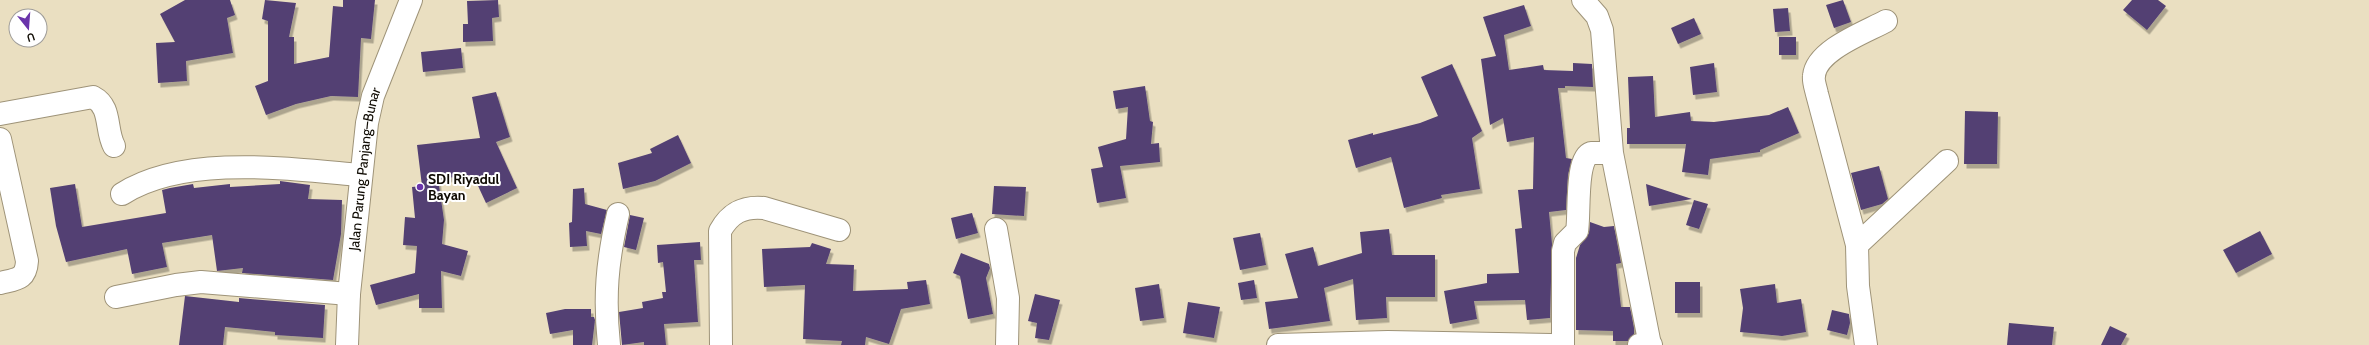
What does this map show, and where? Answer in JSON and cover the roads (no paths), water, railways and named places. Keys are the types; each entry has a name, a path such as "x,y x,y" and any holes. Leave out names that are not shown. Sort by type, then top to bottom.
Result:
{"street":[{"name":"Jalan Parung Panjang–Bunar","path":"347,345 350,294 363,151 373,96 411,0"},
{"path":"1583,0 1597,16 1602,30 1606,58 1612,153 1650,345 1639,345"},
{"path":"1866,345 1858,286 1858,245 1817,94 1814,76 1819,62 1830,51 1886,21"},
{"path":"0,114 93,96 100,100 105,109 114,146"},
{"path":"0,139 27,261 27,271 20,278 0,283"},
{"path":"1563,345 1563,251 1565,243 1577,230 1578,193 1584,159 1591,153 1612,153"},
{"path":"1858,245 1947,161"},
{"path":"122,194 137,184 169,174 254,166 361,175"},
{"path":"721,345 720,231 730,216 753,207 764,208 839,230"},
{"path":"609,345 605,307 606,286 609,255 618,214"},
{"path":"996,229 1008,298 1007,345"},
{"path":"116,297 176,284 201,282 350,294"},
{"path":"1278,345 1551,345"}],"place":[{"name":"SDI Riyadul Bayan","path":"420,187"}]}
